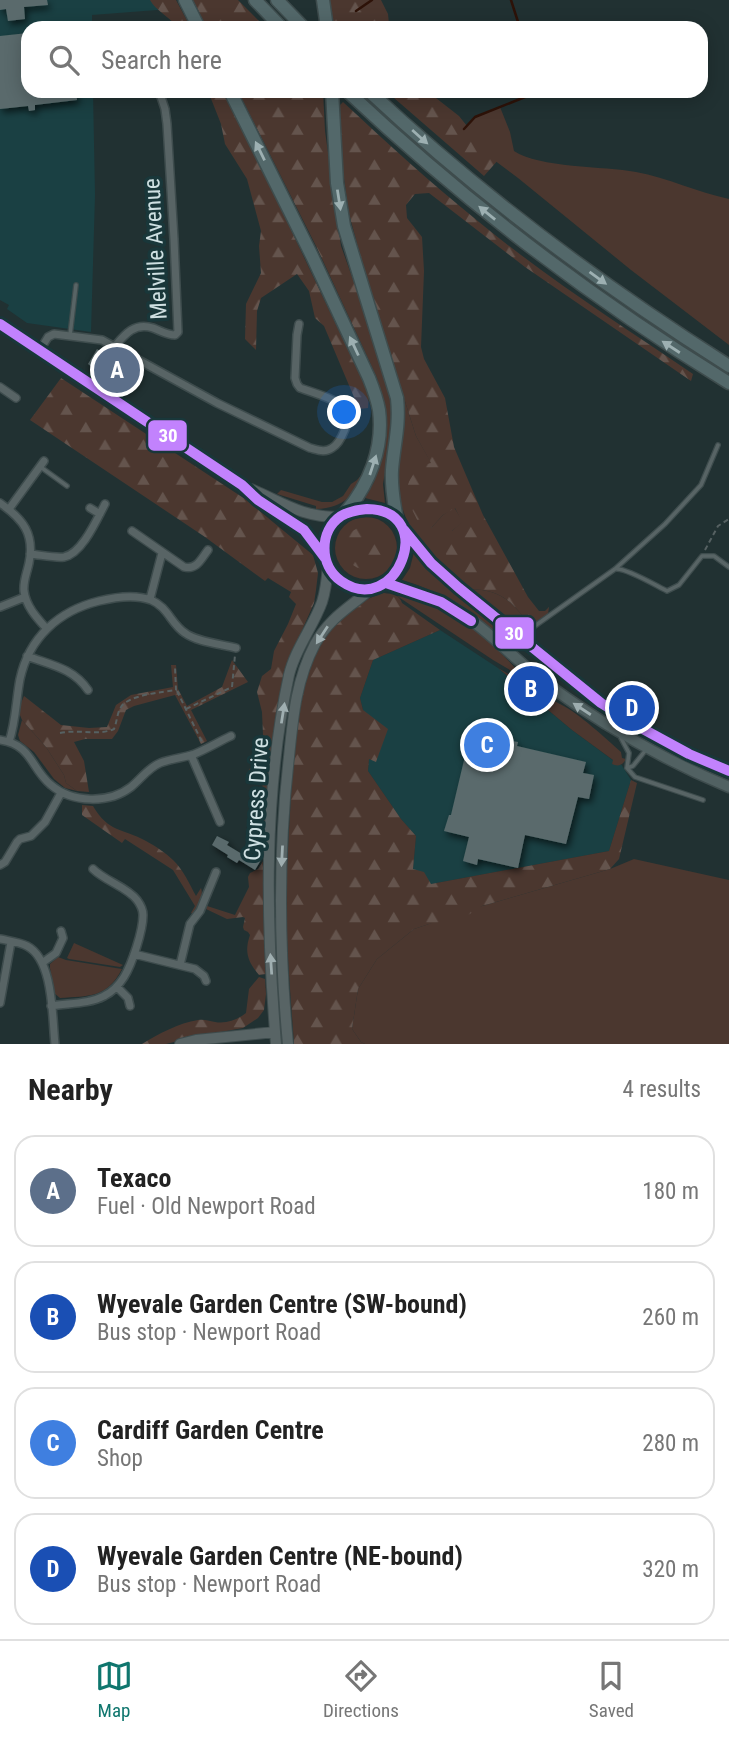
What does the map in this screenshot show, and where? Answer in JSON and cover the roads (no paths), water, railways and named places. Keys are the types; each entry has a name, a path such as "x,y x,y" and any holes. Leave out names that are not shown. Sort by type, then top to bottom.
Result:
{"highway":[{"path":"185,0 196,21"},
{"path":"255,0 275,21"},
{"path":"277,0 297,21"},
{"path":"323,0 326,21"},
{"path":"233,98 312,256 376,397 380,421 376,453 363,488 342,515"},
{"path":"332,98 337,183 344,226 397,398 399,419 391,485 400,525"},
{"path":"355,98 421,158 538,253 649,332 729,383"},
{"path":"377,98 456,168 540,235 605,283 729,366"}],"main road":[{"path":"400,525 406,541 403,560 397,572 386,583 371,589 356,587 335,577 326,562 325,536 330,525 342,515 368,509 385,511 400,525 430,563 601,703 689,754 729,771"},
{"path":"386,583 413,590 446,604 469,619 545,683 615,730 729,786"}],"street":[{"name":"Melville Avenue","path":"115,346 124,335 136,327 150,327 170,335 178,332 167,124 161,98"},
{"path":"40,350 51,334 96,339 115,346 226,408 320,451 333,448 338,442 349,420 348,413 338,403 296,384 299,324"},
{"path":"3,327 242,485 301,512 317,516 342,515"},
{"path":"0,387 16,398"},
{"path":"9,509 42,464"},
{"path":"242,485 258,500 304,530 326,562"},
{"path":"0,504 18,517 30,537 30,554 24,582 25,597 31,611 46,628"},
{"path":"30,554 61,557 73,554 105,504"},
{"path":"90,508 100,514"},
{"path":"132,531 184,567 196,566 208,550"},
{"path":"80,546 88,552"},
{"path":"150,599 162,553"},
{"name":"Cypress Drive","path":"276,1044 270,949 270,861 276,763 290,672 321,604 326,587 326,562"},
{"name":"Cypress Drive","path":"288,1044 281,930 281,867 286,784 299,681 315,645 331,622 371,589"},
{"path":"0,607 25,597"},
{"path":"9,742 16,717 20,679 31,647 46,628 67,613 115,598 150,599 165,609 189,636 236,648"},
{"path":"27,656 72,672 88,690"},
{"path":"0,740 25,751 44,778 61,793 90,799 120,794 158,764 191,755 231,736"},
{"path":"191,755 220,822"},
{"path":"0,865 5,862 16,842 32,836 45,822 61,793"},
{"path":"51,1006 102,997 123,979 134,954 143,915 142,908 133,896 93,869"},
{"path":"180,965 190,924 200,911 216,872"},
{"path":"42,963 56,953 63,938 61,932"},
{"path":"0,939 29,947 42,963 47,980 55,1044"},
{"path":"0,1003 11,942"},
{"path":"134,954 195,969 206,981"},
{"path":"117,986 128,998 130,1006"},
{"path":"180,1044 195,1040 287,1031"}],"lane":[{"path":"70,336 76,285"},
{"path":"508,653 532,628 615,569 665,524 701,485 718,445"},
{"path":"42,464 67,486"},
{"path":"615,569 625,569 667,590 679,585 702,556 714,556 729,567"},
{"path":"627,768 633,766 647,748 643,729"},
{"path":"615,730 629,753 627,768 635,777 704,800"}],"waterway":[{"path":"356,11 372,0"},
{"path":"511,0 518,21"},
{"path":"464,129 475,117 522,98"}],"place":[{"name":"Texaco","path":"117,370"},
{"name":"Wyevale Garden Centre (SW-bound)","path":"531,689"},
{"name":"Wyevale Garden Centre (NE-bound)","path":"632,708"},
{"name":"Cardiff Garden Centre","path":"487,745"}]}
